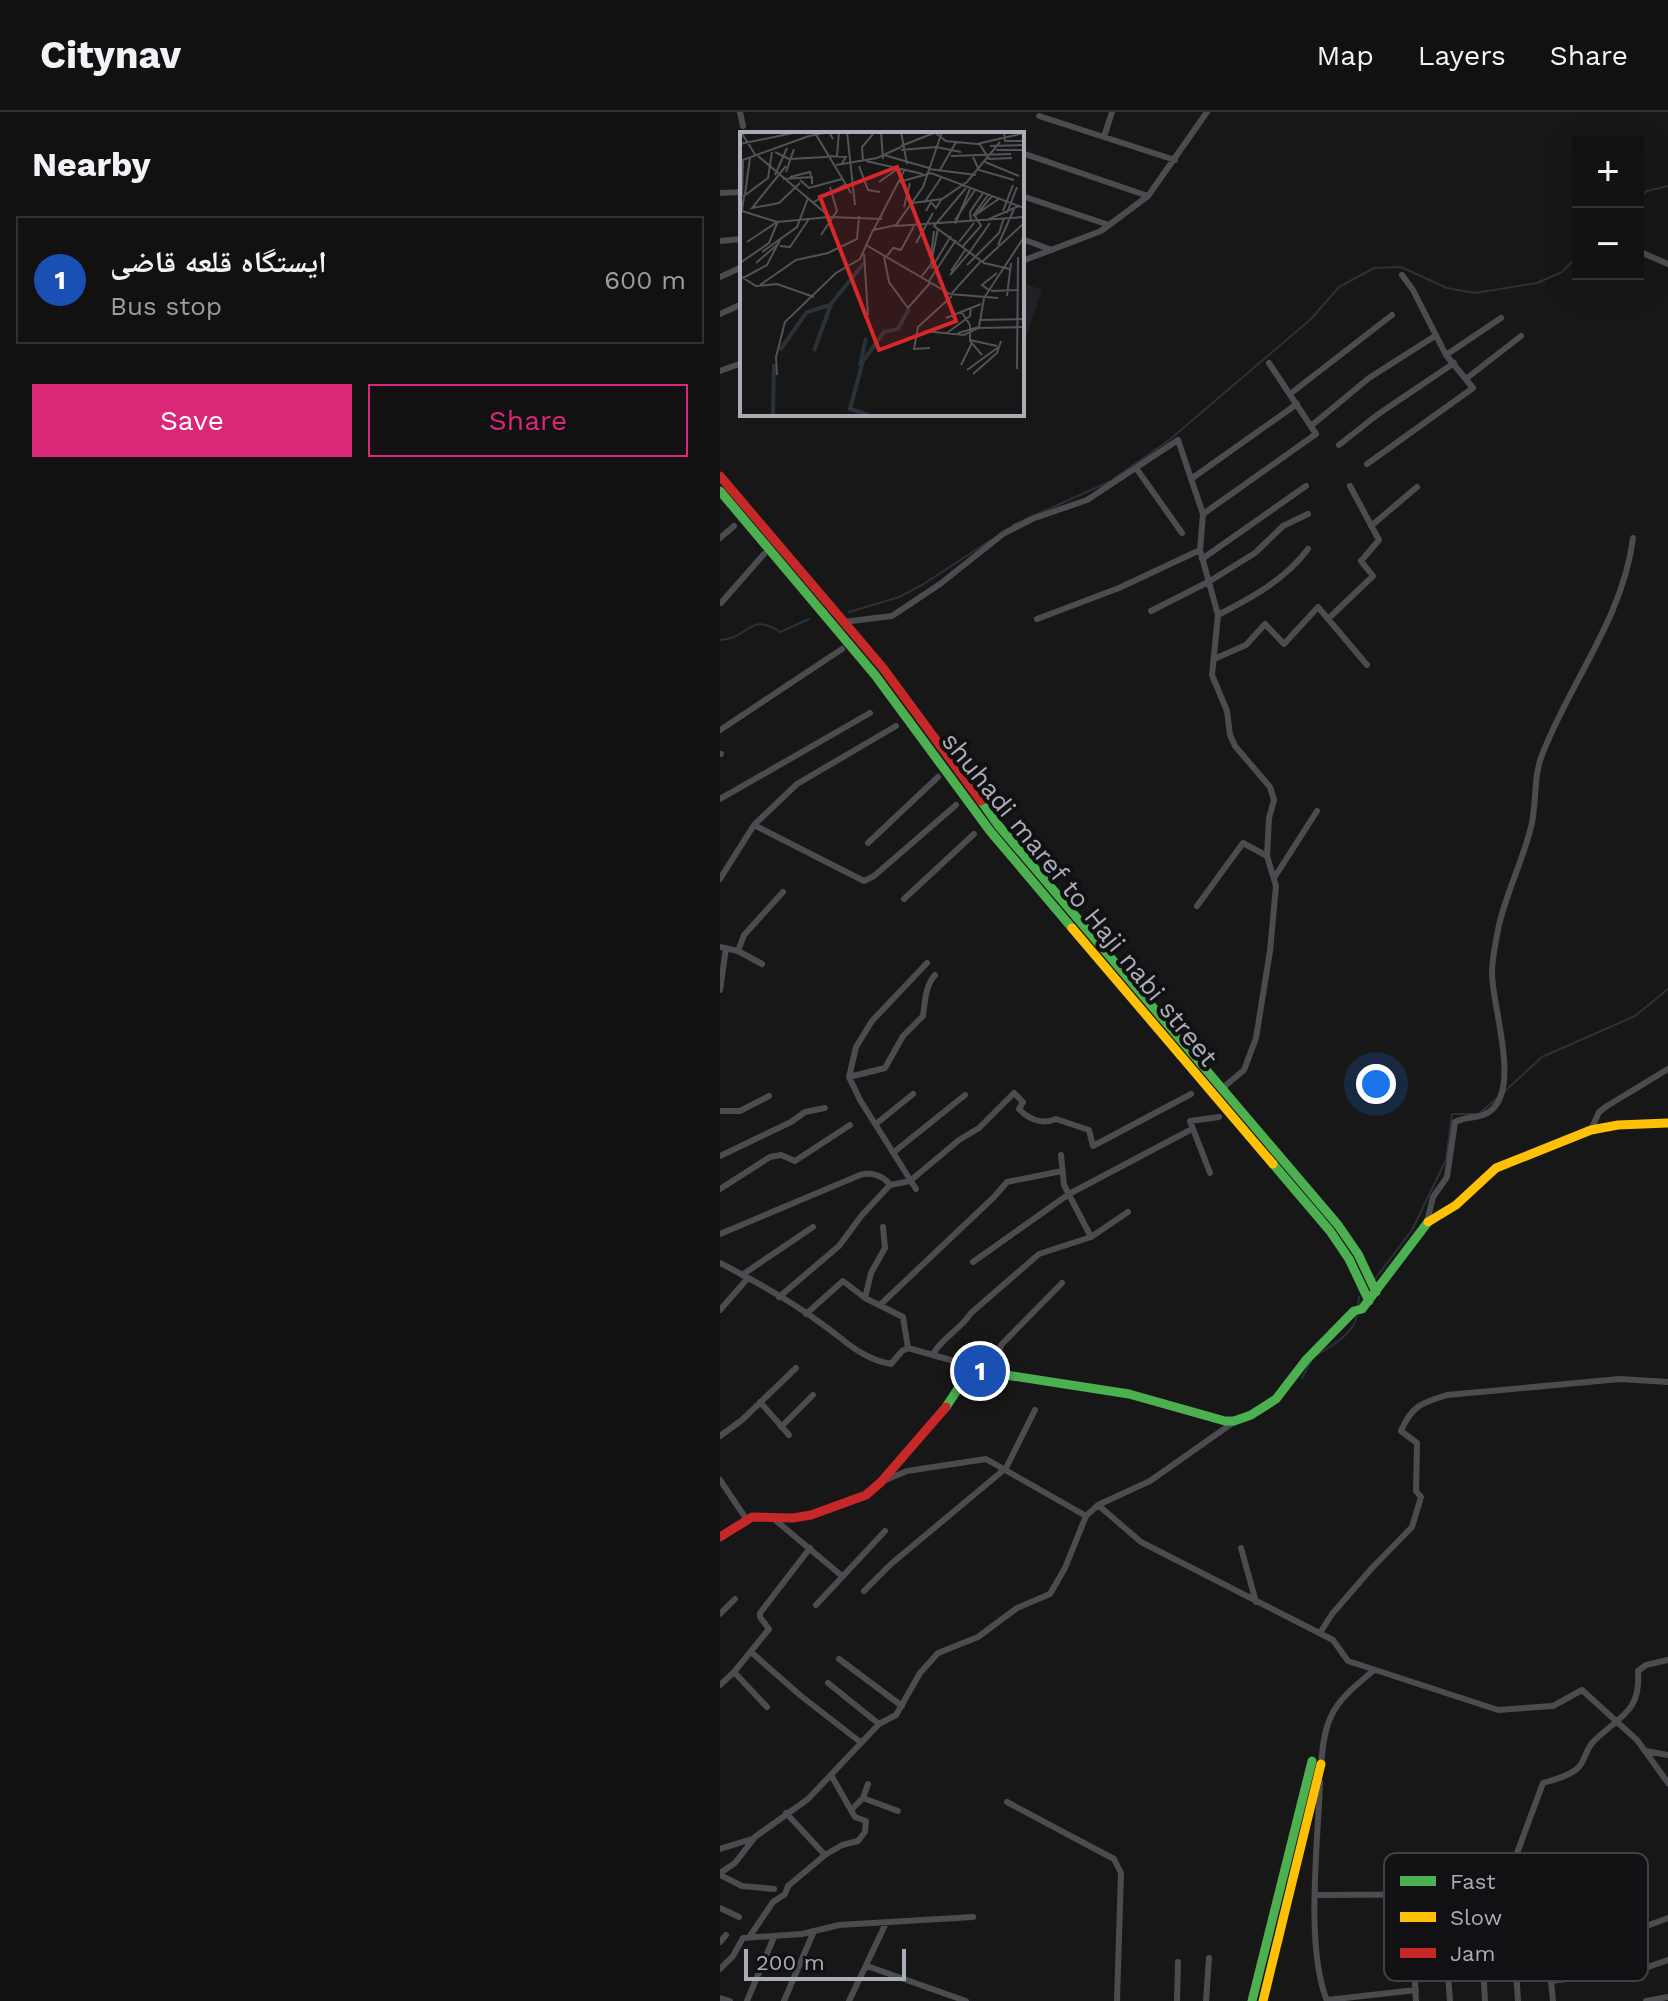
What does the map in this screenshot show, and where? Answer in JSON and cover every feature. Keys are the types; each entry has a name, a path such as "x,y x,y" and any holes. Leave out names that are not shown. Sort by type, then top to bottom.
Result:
{"main road":[{"path":"720,476 883,668 998,825 1338,1225 1358,1254 1365,1303"},
{"name":"shuhadi maref to Haji nabi street","path":"720,491 875,675 990,831 1330,1231 1349,1259 1365,1303"},
{"path":"720,1537 747,1520 820,1513 866,1495 955,1397 965,1378 980,1371 1129,1394 1234,1422 1274,1401 1288,1387 1304,1362 1365,1303 1427,1222 1456,1205 1496,1168 1591,1130 1618,1125 1668,1123"},
{"path":"1252,2001 1316,1762"},
{"path":"1263,2001 1316,1762"}],"street":[{"path":"740,112 743,126"},
{"path":"1104,137 1112,112"},
{"path":"1024,260 1101,231 1148,196 1207,112"},
{"path":"1039,116 1175,160"},
{"path":"1024,154 1148,196"},
{"path":"720,193 740,192"},
{"path":"1024,197 1109,225"},
{"path":"720,241 740,239"},
{"path":"1024,240 1052,250"},
{"path":"1644,254 1668,264"},
{"path":"720,277 740,268"},
{"path":"1367,464 1473,388 1446,355 1413,290 1402,275"},
{"path":"720,314 740,305"},
{"path":"1290,394 1392,315"},
{"path":"1446,355 1501,318"},
{"path":"1311,426 1369,378 1435,336"},
{"path":"1467,378 1521,336"},
{"path":"1203,514 1316,434 1269,363"},
{"path":"1339,445 1454,363"},
{"path":"720,371 740,364"},
{"path":"1191,479 1297,404"},
{"path":"843,622 892,616 940,584 1003,534 1032,519 1087,500 1178,440 1203,514 1200,550 1218,615 1212,675 1227,711 1230,735 1235,746 1270,787 1274,800 1269,818 1267,856 1276,886 1270,951 1256,1038 1244,1070 1225,1086"},
{"path":"1136,468 1182,533"},
{"path":"1202,559 1306,486"},
{"path":"1329,618 1373,576 1361,561 1379,540 1350,486"},
{"path":"1371,526 1417,487"},
{"path":"1151,611 1210,581 1255,553 1283,526 1308,514"},
{"path":"720,538 734,526"},
{"path":"1427,1222 1433,1197 1447,1177 1455,1122 1467,1117 1480,1117 1491,1111 1501,1094 1506,1068 1491,971 1499,925 1532,826 1540,759 1607,624 1633,538"},
{"path":"1218,615 1257,595 1287,572 1308,549"},
{"path":"1037,619 1119,588 1200,550"},
{"path":"721,603 764,554"},
{"path":"1214,659 1246,645 1265,624 1284,644 1318,607 1367,665"},
{"path":"720,730 842,649"},
{"path":"720,799 870,713"},
{"path":"720,879 754,825 797,784 896,726"},
{"path":"868,843 938,777"},
{"path":"754,825 864,881 874,876 956,805"},
{"path":"1274,878 1317,811"},
{"path":"904,899 974,834"},
{"path":"1197,906 1243,843 1267,856"},
{"path":"738,951 744,935 783,892"},
{"path":"720,990 723,948 738,951 762,964"},
{"path":"916,1189 849,1077 856,1047 872,1021 927,963"},
{"path":"849,1077 885,1068 903,1036 923,1016 925,997 935,975"},
{"path":"1591,1130 1599,1112 1668,1069"},
{"path":"779,1297 839,1246 890,1185 910,1181 959,1140 979,1128 1014,1093 1023,1102 1019,1109 1025,1115 1033,1120 1056,1119 1089,1130 1093,1146 1191,1094"},
{"path":"876,1124 913,1094"},
{"path":"894,1152 965,1095"},
{"path":"720,1111 740,1111 769,1096"},
{"path":"720,1156 791,1122 805,1112 825,1108"},
{"path":"1210,1173 1190,1121 1219,1117"},
{"path":"720,1189 770,1157 781,1155 795,1161 850,1125"},
{"path":"973,1262 1069,1194 1192,1129"},
{"path":"1061,1155 1069,1194 1091,1237"},
{"path":"880,1305 1005,1183 1062,1171"},
{"path":"720,1234 866,1173 885,1178 890,1185"},
{"path":"933,1354 941,1340 965,1322 1029,1261 1039,1254 1091,1237 1128,1212"},
{"path":"720,1310 745,1277 813,1227"},
{"path":"865,1298 871,1273 885,1248 883,1227"},
{"path":"720,1263 806,1314 862,1355 881,1363 891,1364 908,1348 980,1371"},
{"path":"806,1314 843,1281 865,1298 903,1317 908,1348"},
{"path":"992,1373 1001,1345 1062,1283"},
{"path":"720,1436 742,1420 796,1368"},
{"path":"1320,1633 1332,1614 1412,1527 1421,1497 1416,1491 1417,1443 1401,1431 1419,1403 1447,1395 1620,1379 1668,1382"},
{"path":"781,1427 813,1395"},
{"path":"760,1402 789,1435"},
{"path":"864,1591 891,1564 1006,1468 1035,1410"},
{"path":"720,1849 755,1837 808,1799 859,1741 879,1724 896,1715 920,1673 938,1653 978,1637 1017,1608 1050,1594 1065,1568 1086,1516 1098,1505 1150,1481 1234,1422"},
{"path":"881,1482 907,1471 986,1459 1086,1516"},
{"path":"720,1480 747,1520"},
{"path":"1098,1505 1141,1542 1333,1640 1348,1661 1373,1671 1498,1710 1553,1706 1582,1690 1620,1721 1668,1783"},
{"path":"770,1516 842,1576"},
{"path":"816,1605 885,1531"},
{"path":"722,1681 734,1672 769,1629 760,1613 810,1548"},
{"path":"1241,1548 1256,1602"},
{"path":"720,1614 735,1599"},
{"path":"751,1652 859,1741"},
{"path":"839,1659 902,1706"},
{"path":"1517,1853 1543,1783 1561,1778 1579,1767 1593,1742 1631,1709 1639,1689 1638,1671 1646,1665 1668,1660"},
{"path":"1373,1671 1342,1697 1333,1709 1316,1762 1315,1937 1320,1983 1327,2001 1416,1990"},
{"path":"734,1672 767,1707"},
{"path":"828,1683 879,1724"},
{"path":"1646,1751 1668,1755"},
{"path":"750,1936 773,1902 825,1855 842,1845 858,1841 865,1832 866,1821 855,1817 831,1775"},
{"path":"851,1810 863,1798 868,1784"},
{"path":"863,1798 898,1811"},
{"path":"1007,1802 1114,1859 1119,1866 1117,2001"},
{"path":"786,1813 825,1855"},
{"path":"755,1837 735,1863 720,1874 742,1886 774,1889"},
{"path":"1316,1895 1384,1896"},
{"path":"720,1908 739,1917"},
{"path":"720,1969 733,1956 743,1938 750,1936 774,1937 839,1925 973,1917"},
{"path":"1648,1925 1668,1918"},
{"path":"849,2001 886,1923"},
{"path":"784,2001 815,1931"},
{"path":"720,1942 726,1935"},
{"path":"747,2001 774,1937"},
{"path":"1206,2001 1209,1958"},
{"path":"1648,1966 1668,1960"},
{"path":"1177,2001 1178,1962"},
{"path":"867,1966 966,2001"},
{"path":"1415,1981 1416,2001"},
{"path":"1448,1981 1450,2001"},
{"path":"1484,1981 1485,2001"},
{"path":"1517,1981 1518,2001"},
{"path":"1551,1981 1553,2001"},
{"path":"1646,2001 1668,1997"},
{"path":"721,1999 730,2001"}],"shaded area":[{"path":"1024,283 1042,290 1024,343"}],"waterway":[{"path":"1644,193 1668,186"},
{"path":"1013,525 1109,482 1168,441 1311,319 1339,287 1374,268 1401,267 1447,288 1475,293 1537,283 1562,272 1572,261"},
{"path":"849,612 899,597 991,540"},
{"path":"720,640 730,639 755,625 770,626 780,632 809,619"},
{"path":"1505,1091 1542,1057 1635,1016 1668,989"},
{"path":"1481,1112 1497,1098"},
{"path":"1375,1279 1412,1230 1446,1160 1452,1114 1476,1114"},
{"path":"1358,1308 1359,1297"},
{"path":"1315,1356 1347,1333 1357,1314"},
{"path":"1302,1378 1311,1361"}],"traffic: fast":[{"path":"720,491 875,675 990,831 1072,928"},
{"path":"981,801 998,825 1338,1225 1358,1254 1376,1292"},
{"path":"1273,1164 1330,1231 1349,1259 1369,1301"},
{"path":"946,1407 965,1378 980,1371 1129,1394 1225,1421 1251,1415 1276,1399 1306,1360 1354,1311 1362,1309 1428,1222"},
{"path":"1252,2001 1312,1761"}],"traffic: slow":[{"path":"1072,928 1273,1164"},
{"path":"1428,1222 1456,1205 1496,1168 1591,1130 1618,1125 1668,1123"},
{"path":"1263,2001 1321,1764"}],"traffic: jam":[{"path":"720,476 883,668 981,801"},
{"path":"720,1537 752,1517 811,1515 866,1495 946,1407"}],"place":[{"name":"ایستگاه قلعه قاضی","path":"980,1371"}]}
